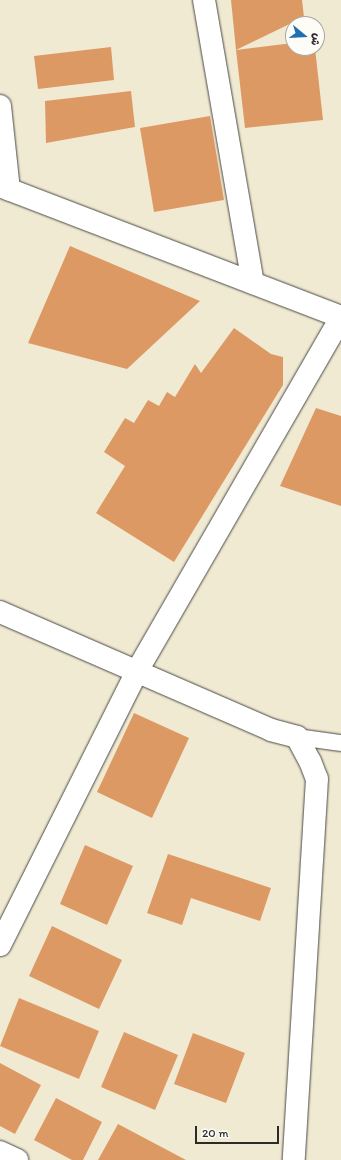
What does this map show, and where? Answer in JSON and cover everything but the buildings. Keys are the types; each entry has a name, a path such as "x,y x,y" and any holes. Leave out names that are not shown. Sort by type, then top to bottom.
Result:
{"street":[{"path":"204,0 253,283"},
{"path":"0,106 5,188 341,317 137,671 0,944"},
{"path":"0,612 271,730 297,737 310,761 317,779 294,1160"},
{"path":"0,1152 17,1160"}],"lane":[{"path":"297,737 341,743"}]}
